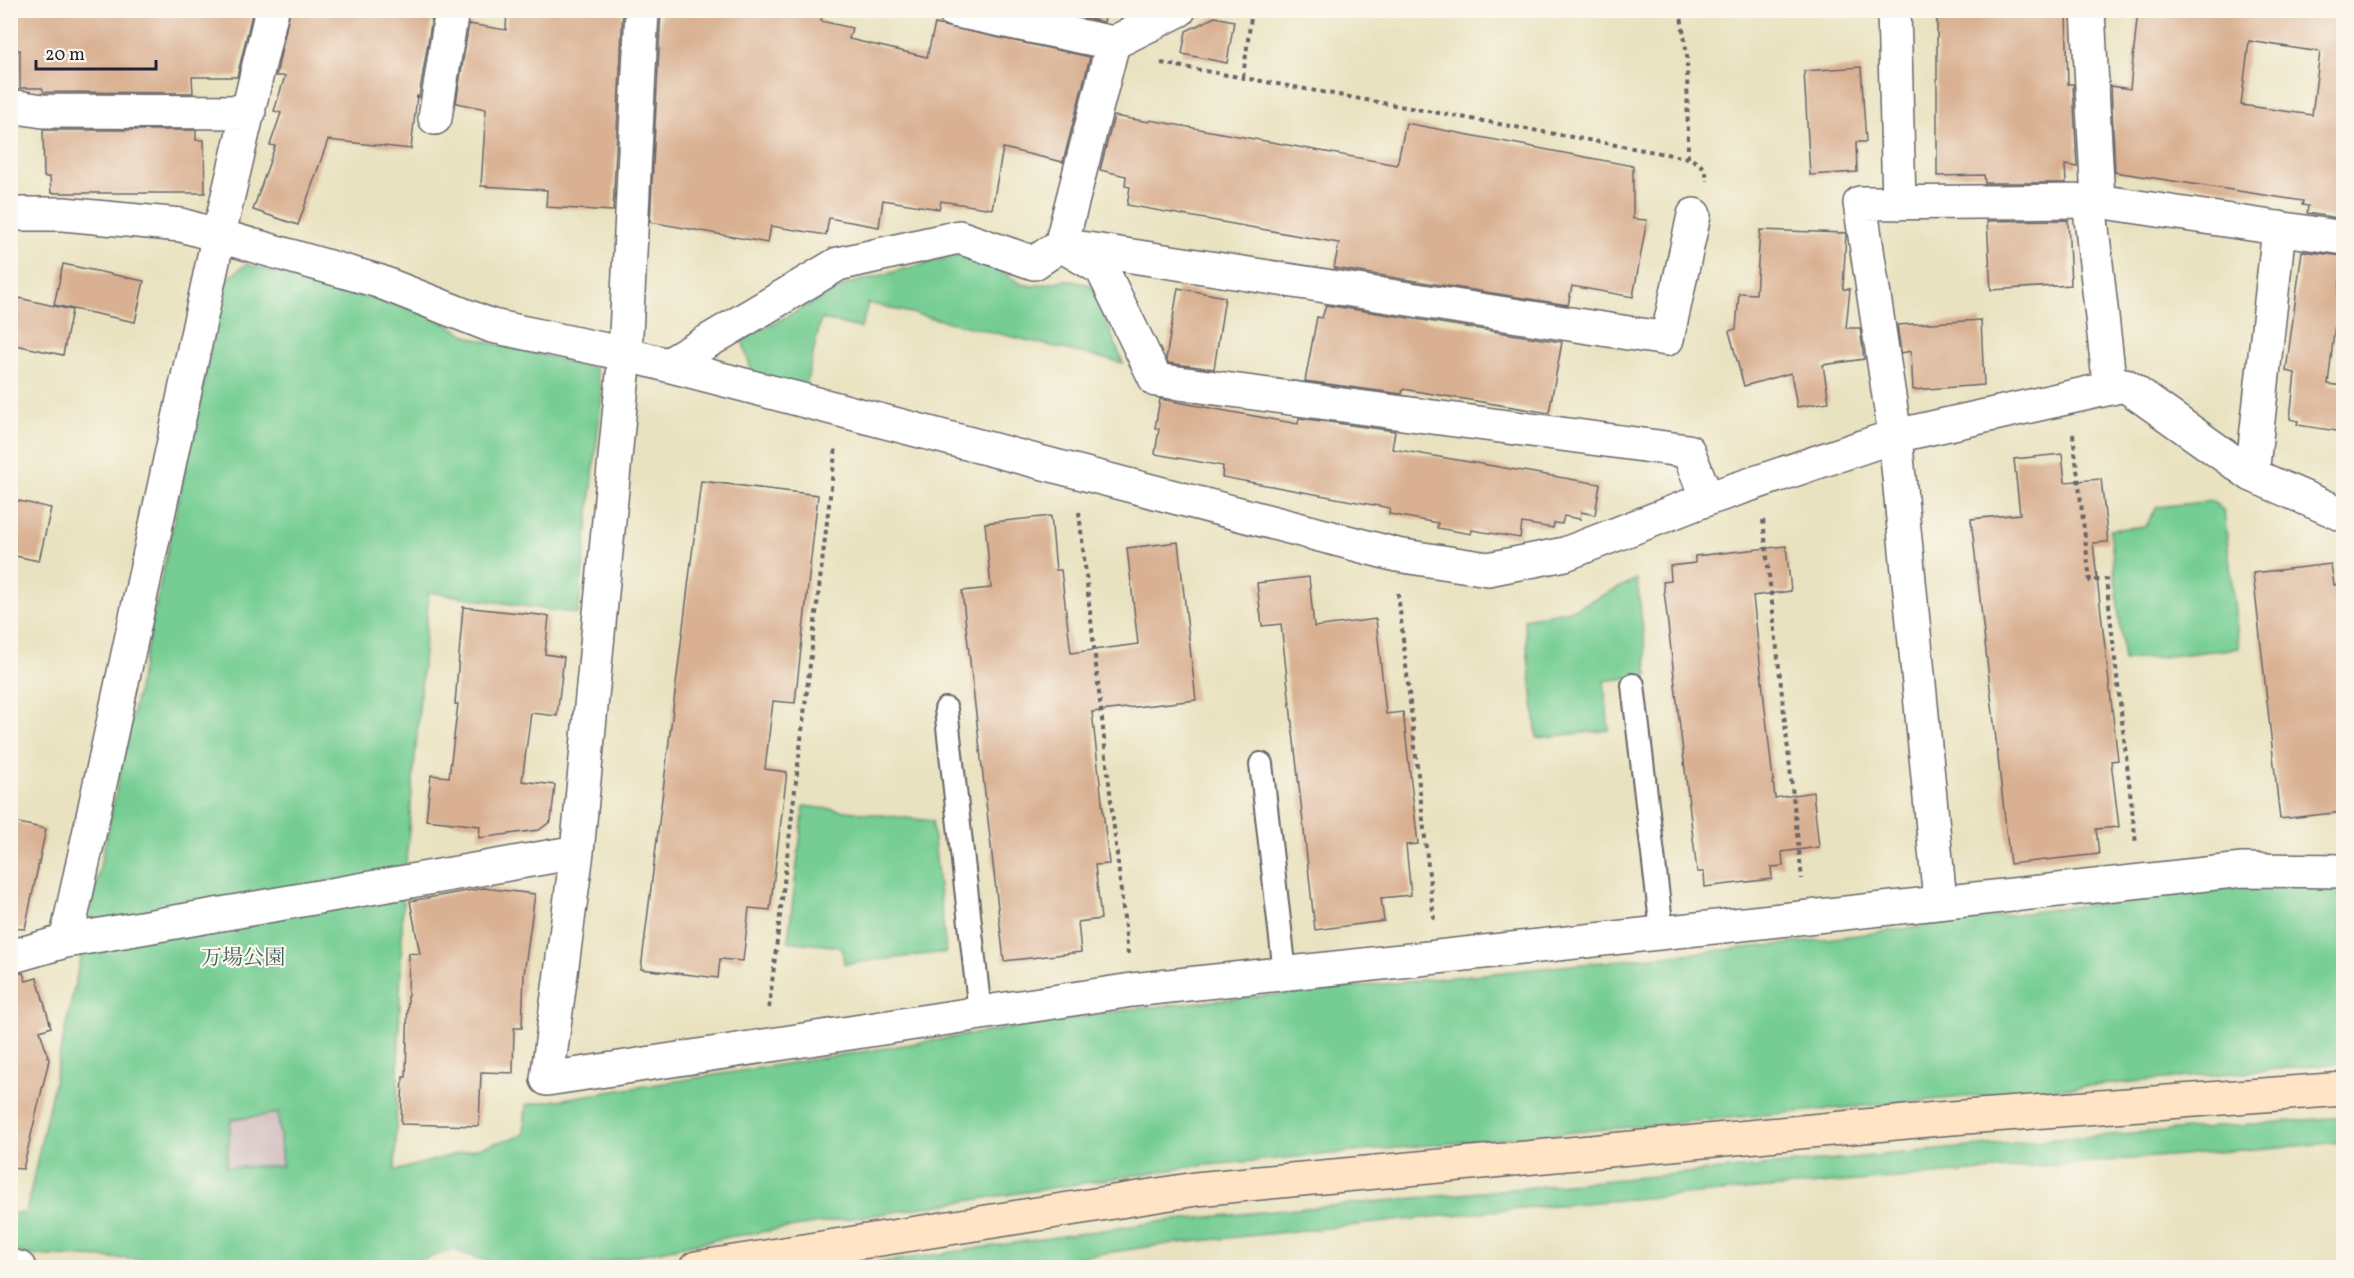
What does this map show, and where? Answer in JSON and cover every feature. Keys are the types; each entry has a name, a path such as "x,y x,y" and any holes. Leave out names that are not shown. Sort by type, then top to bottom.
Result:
{"street":[{"path":"66,941 218,238 272,10"},
{"path":"435,118 452,10"},
{"path":"642,10 625,354 577,852 547,1079 1132,990 1940,901 2261,869 2343,871"},
{"path":"1894,10 1899,202"},
{"path":"2088,10 2093,201 2110,388"},
{"path":"958,11 1057,21 1112,48"},
{"path":"668,365 838,264 959,237 1034,263 1061,245 1112,48 1174,12"},
{"path":"10,106 44,111 249,112"},
{"path":"1940,901 1895,436 1860,203 2093,201 2343,238"},
{"path":"10,214 63,214 181,225 218,238 378,280 492,326 625,354 1397,555 1488,569 1565,554 1707,498 1895,436 2125,385 2252,475 2343,515"},
{"path":"1061,245 1667,339 1694,215"},
{"path":"2252,475 2279,228"},
{"path":"1061,245 1102,269 1156,380 1689,451 1707,498"},
{"path":"10,957 66,941 577,852"},
{"path":"696,1268 1196,1189 1938,1119 2343,1089"},
{"path":"10,1266 19,1268"}],"lane":[{"path":"1633,685 1662,931"},
{"path":"946,710 980,1013"},
{"path":"1261,764 1285,973"}],"path":[{"path":"1243,77 1252,10"},
{"path":"1680,10 1687,55 1688,158"},
{"path":"1112,48 1243,77 1688,158 1698,162 1707,172 1709,207 1694,215"},
{"path":"2073,427 2090,581 2106,579 2136,851"},
{"path":"769,1012 837,439"},
{"path":"1079,509 1129,958"},
{"path":"1763,516 1803,888"},
{"path":"1398,592 1435,926"}],"shaded area":[{"path":"278,1113 282,1166 226,1167 231,1120"}],"green space":[{"path":"958,255 982,259 1021,284 1034,286 1066,280 1091,285 1123,363 868,303 861,328 821,319 805,389 753,376 742,340 848,284"},
{"name":"万場公園","path":"246,264 427,314 472,338 595,368 602,394 578,614 429,592 403,899 395,1171 524,1135 526,1105 1132,1009 1804,942 2259,882 2343,886 2343,1063 1196,1166 729,1237 580,1267 504,1267 454,1250 393,1268 28,1255 11,1249 10,1213 26,1213 225,281","holes":["278,1113 282,1166 226,1167 231,1120"]},
{"path":"2212,501 2224,511 2239,648 2124,661 2110,530 2146,526 2157,507"},
{"path":"1637,579 1648,675 1604,681 1609,730 1537,738 1524,619 1574,609"},
{"path":"804,806 932,821 946,952 844,964 842,947 788,941"},
{"path":"2343,1117 2343,1142 1521,1208 1160,1245 1010,1267 849,1267 1165,1221 2057,1139"}],"building":[{"path":"10,10 253,10 237,77 192,77 193,93 44,92 42,88 20,88 20,50 10,50"},
{"path":"290,10 418,10 418,15 432,18 419,97 417,96 411,149 328,140 298,225 253,210 275,146 270,145 281,113 274,111 285,76 276,76"},
{"path":"507,10 623,10 613,211 546,207 547,190 481,186 486,109 456,103 469,24 506,30"},
{"path":"661,10 823,10 821,21 852,28 849,39 927,57 935,24 1090,57 1063,162 1003,148 992,209 941,201 939,209 883,200 879,227 829,218 826,235 771,226 768,243 650,222"},
{"path":"1048,10 1107,10 1104,22"},
{"path":"1937,10 2066,10 2068,84 2073,84 2077,167 2065,165 2066,183 1985,183 1984,175 1937,176"},
{"path":"2138,10 2341,10 2338,33 2343,34 2343,219 2307,213 2308,206 2302,205 2303,201 2115,172 2111,86 2130,89","holes":["2249,41 2320,52 2312,115 2241,105"]},
{"path":"1215,17 1234,21 1227,63 1182,54 1186,31"},
{"path":"1861,67 1866,142 1856,142 1857,172 1810,175 1804,71"},
{"path":"1114,116 1149,122 1150,120 1397,165 1406,123 1633,166 1633,219 1647,220 1633,297 1572,286 1568,305 1334,268 1339,243 1127,205 1130,187 1125,186 1126,176 1100,170"},
{"path":"43,130 196,130 196,140 204,140 205,193 51,193 50,177 44,177"},
{"path":"2068,220 2071,285 1991,290 1987,221"},
{"path":"1760,230 1846,233 1843,289 1850,289 1846,328 1860,328 1864,359 1823,365 1829,402 1797,407 1791,373 1744,386 1729,331 1736,329 1739,293 1756,294"},
{"path":"2302,251 2343,256 2328,384 2343,386 2343,432 2297,425 2298,421 2290,419 2295,373 2286,371"},
{"path":"63,264 144,281 135,322 54,305"},
{"path":"1178,288 1225,297 1214,369 1168,363 1166,359"},
{"path":"10,296 72,310 63,355 10,344"},
{"path":"1326,305 1562,342 1549,413 1403,389 1402,394 1305,381 1317,317 1322,318"},
{"path":"1981,320 1984,385 1913,390 1911,351 1901,353 1897,325"},
{"path":"1160,399 1298,424 1299,418 1395,431 1392,449 1600,484 1595,515 1581,512 1580,519 1564,516 1562,524 1554,523 1553,528 1522,523 1520,538 1472,530 1471,534 1437,528 1438,523 1389,514 1390,508 1222,477 1223,466 1155,454 1159,429 1155,428"},
{"path":"2062,454 2065,482 2101,479 2108,542 2093,543 2118,760 2111,761 2119,827 2096,829 2099,854 2010,864 1971,519 2020,514 2014,459"},
{"path":"701,481 818,495 795,703 773,701 765,769 787,772 770,910 749,908 743,961 720,959 718,978 641,969"},
{"path":"10,499 51,508 39,561 10,555"},
{"path":"1051,516 1056,570 1061,570 1071,653 1138,644 1127,548 1178,542 1196,700 1092,712 1109,864 1095,865 1101,919 1078,922 1081,952 1004,961 962,591 991,588 985,523"},
{"path":"1786,546 1791,591 1753,596 1765,709 1775,798 1813,792 1819,847 1782,852 1783,866 1771,867 1772,879 1705,887 1704,872 1697,872 1663,582 1671,581 1670,566 1695,563 1695,556"},
{"path":"2331,564 2334,585 2343,584 2343,812 2280,819 2253,573"},
{"path":"1309,577 1314,627 1376,619 1386,714 1403,712 1418,844 1406,845 1411,895 1381,898 1384,921 1315,930 1281,624 1262,626 1257,583"},
{"path":"463,607 549,616 545,654 564,657 557,716 531,713 522,781 555,785 551,821 539,830 479,838 480,826 426,820 431,775 449,777 458,704 455,704"},
{"path":"10,821 46,829 25,929 10,928"},
{"path":"484,888 535,894 524,974 522,1028 514,1028 513,1073 481,1072 479,1126 401,1124 403,1077 406,1077 409,953 420,954 410,901"},
{"path":"23,973 26,981 37,978 51,1027 40,1031 49,1060 23,1169 10,1168 10,975"}]}
